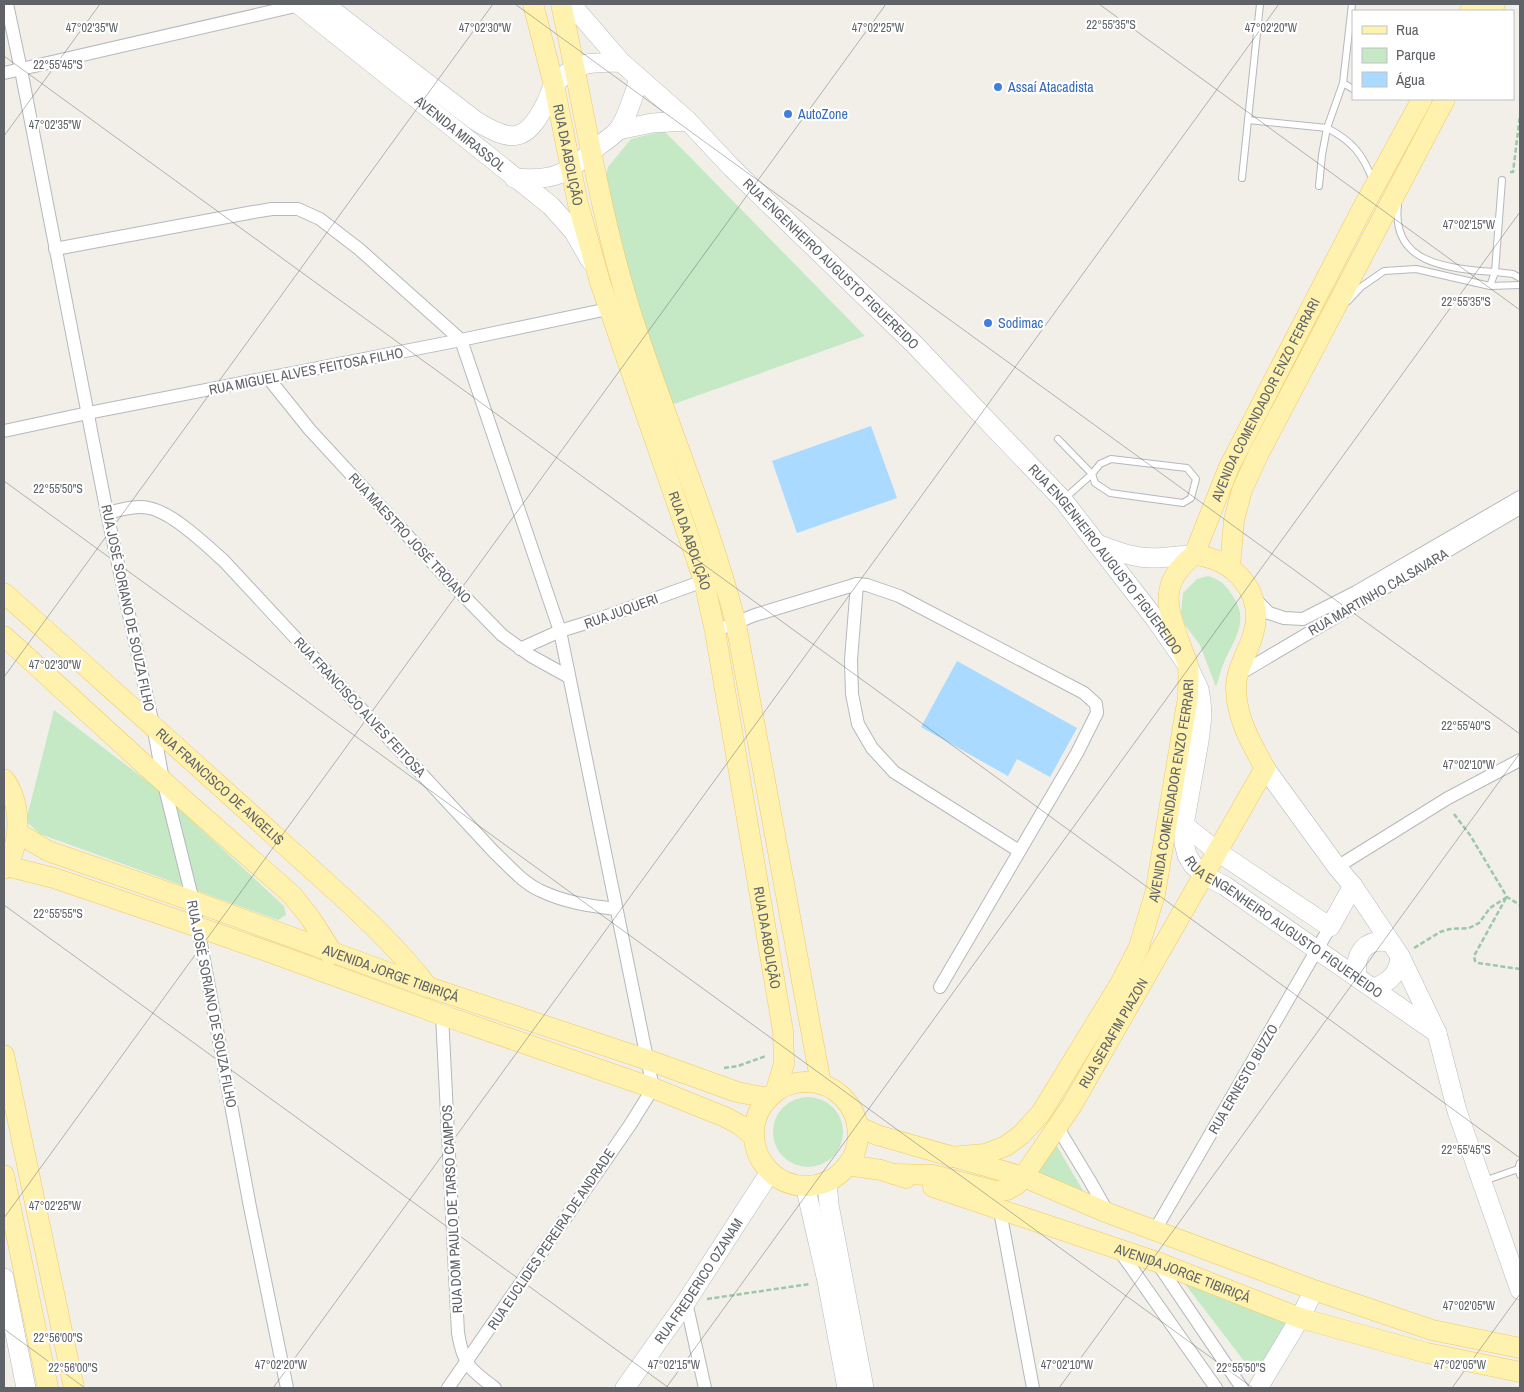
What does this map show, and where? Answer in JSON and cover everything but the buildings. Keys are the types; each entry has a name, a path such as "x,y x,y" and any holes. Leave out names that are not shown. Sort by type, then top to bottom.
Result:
{"main road":[{"name":"AVENIDA MIRASSOL","path":"301,4 551,206 574,232 600,282"},
{"name":"AVENIDA MIRASSOL","path":"324,4 476,121 506,136 514,137 523,134 536,121 554,85 575,68 590,64 621,62"},
{"name":"RUA DA ABOLIÇÃO","path":"533,4 554,85 578,204 608,309 704,581 715,631 782,1022 784,1064 773,1094"},
{"path":"539,4 547,39 545,53"},
{"name":"RUA DA ABOLIÇÃO","path":"561,4 599,194 631,312 723,574 736,624 821,1084"},
{"name":"RUA ENGENHEIRO AUGUSTO FIGUEREIDO","path":"571,4 621,62 688,122 732,168 914,344 1063,500 1156,620 1188,666 1199,689 1202,716 1184,826 1186,855 1193,865 1204,875 1225,886 1438,1033"},
{"path":"514,178 535,180 551,178 591,153 618,130 640,80"},
{"name":"AVENIDA COMENDADOR ENZO FERRARI","path":"950,1157 985,1154 1006,1146 1022,1134 1041,1113 1120,984 1140,947 1155,894 1188,697 1188,666 1168,607 1168,589 1187,560 1194,555 1229,467 1421,100"},
{"name":"AVENIDA COMENDADOR ENZO FERRARI","path":"1230,567 1234,520 1242,490 1258,455 1444,100"},
{"path":"618,130 652,123 688,122"},
{"path":"1097,544 1135,557 1207,556 1230,567 1241,577 1252,595 1257,617 1254,634 1236,676 1238,711 1249,739 1265,768 1337,867 1354,886 1395,949 1438,1033 1457,1111 1520,1290"},
{"name":"RUA FRANCISCO DE ANGELIS","path":"4,592 361,914 409,962 428,987"},
{"path":"4,636 292,895 311,918 332,952 328,973"},
{"path":"42,672 53,671 72,654"},
{"name":"RUA SERAFIM PIAZON","path":"894,1174 933,1175 994,1191 1007,1190 1024,1177 1072,1105 1265,768"},
{"name":"AVENIDA JORGE TIBIRIÇÁ","path":"4,779 15,803 18,832 5,867 54,878 198,927 442,1015 653,1088 725,1117 740,1125 753,1136"},
{"path":"1184,826 1218,852 1330,927 1354,886"},
{"name":"AVENIDA JORGE TIBIRIÇÁ","path":"18,832 32,843 48,851 193,901 428,987 648,1060 737,1092 773,1094"},
{"path":"283,934 294,909 292,895"},
{"path":"1357,977 1356,960 1360,952 1373,942 1383,941 1395,949 1399,965 1396,972 1390,980 1372,988"},
{"path":"4,1056 74,1388"},
{"path":"801,1082 821,1084 844,1098 852,1112 857,1126 854,1154 847,1166 838,1175 827,1181 806,1185 788,1182 770,1172 757,1151 753,1136 755,1120 762,1105 786,1085 801,1082"},
{"path":"857,1126 876,1135 1024,1177 1108,1213 1314,1290 1432,1330 1520,1348"},
{"name":"AVENIDA JORGE TIBIRIÇÁ","path":"847,1166 864,1167 894,1174 1157,1262 1300,1318 1426,1353 1520,1372"},
{"name":"RUA FREDERICO OZANAM","path":"625,1388 686,1302 770,1172"},
{"path":"4,1175 48,1388"},
{"path":"827,1181 829,1205 864,1388"},
{"path":"806,1185 827,1281 847,1388"},
{"path":"4,1278 12,1356 26,1388"},
{"path":"1258,1388 1300,1318 1314,1290"}],"street":[{"name":"RUA JOSÉ SORIANO DE SOUZA FILHO","path":"7,4 107,513 153,725 163,780 193,901 248,1197 287,1388"},
{"path":"4,74 301,4"},
{"path":"55,249 272,209 298,209 320,219 359,249 461,340 560,631 653,1088"},
{"name":"RUA MIGUEL ALVES FEITOSA FILHO","path":"4,431 88,412 269,379 608,309"},
{"name":"RUA MAESTRO JOSÉ TROIANO","path":"269,379 310,430 454,586 502,635 520,649 569,677"},
{"name":"RUA MARTINHO CALSAVARA","path":"1252,595 1269,613 1284,618 1303,618 1356,592 1520,497"},
{"name":"RUA FRANCISCO ALVES FEITOSA","path":"107,513 135,507 147,508 162,512 194,535 224,561 494,852 519,875 538,890 562,900 616,910"},
{"name":"RUA MARTINHO CALSAVARA","path":"1236,676 1520,508"},
{"name":"RUA JUQUERI","path":"520,649 560,631 723,574"},
{"path":"857,584 851,660 852,694 858,724 872,748 894,772 1019,852"},
{"path":"715,631 755,615 857,584 867,585 899,596 1084,693 1096,704 1097,713 1094,720 940,987"},
{"path":"1337,867 1448,798 1520,760"},
{"name":"RUA ERNESTO BUZZO","path":"1155,1230 1330,927"},
{"name":"RUA DOM PAULO DE TARSO CAMPOS","path":"442,1015 458,1333 466,1363"},
{"name":"RUA EUCLIDES PEREIRA DE ANDRADE","path":"448,1388 630,1125 653,1088"},
{"path":"1058,1128 1108,1213"},
{"path":"1000,1210 1033,1388"},
{"path":"1119,1250 1216,1388"},
{"path":"1157,1262 1242,1388"},
{"path":"686,1302 705,1388"},
{"path":"466,1363 495,1388"}],"lane":[{"path":"1242,178 1260,4"},
{"path":"1319,186 1327,128 1343,83 1352,4"},
{"path":"1343,83 1352,88"},
{"path":"1248,120 1327,128 1356,148 1367,165 1375,187"},
{"path":"1310,358 1349,300 1361,287 1384,271 1416,269 1490,286 1519,285 1520,277 1513,274 1434,263 1416,256 1408,246 1398,230 1398,206 1418,153"},
{"path":"1490,286 1494,272 1502,180"},
{"path":"1058,439 1092,474 1095,483 1110,493 1182,503 1191,498 1196,479 1187,468 1111,459 1100,464 1092,474 1063,500"},
{"path":"1482,1181 1520,1169"}],"path":[{"path":"1502,180 1503,172 1513,172 1520,115"},
{"path":"1454,814 1470,835 1507,897 1520,905"},
{"path":"1395,949 1440,932 1469,928 1479,924 1490,908 1507,897"},
{"path":"1507,897 1474,956 1478,963 1520,969"},
{"path":"718,1068 738,1066 784,1050"},
{"path":"686,1302 827,1281"}],"green space":[{"path":"664,131 865,336 668,406 602,193 608,167 631,139"},
{"path":"1208,576 1215,578 1228,589 1236,601 1240,618 1240,626 1216,687 1200,645 1185,625 1181,613 1183,593 1197,579"},
{"path":"54,710 160,791 284,906 286,915 278,920 40,834 26,821"},
{"path":"808,1097 821,1100 833,1107 840,1119 843,1132 840,1145 833,1157 821,1164 808,1167 795,1164 783,1157 776,1145 773,1132 776,1119 783,1107 795,1100"},
{"path":"1052,1138 1085,1194 1032,1170"},
{"path":"1185,1284 1291,1323 1254,1374"}],"water":[{"path":"871,426 897,498 797,533 772,461"},
{"path":"957,661 1077,728 1050,777 1017,759 1008,776 921,727"}],"place":[{"name":"Assaí Atacadista","path":"998,87"},
{"name":"AutoZone","path":"788,114"},
{"name":"Sodimac","path":"988,323"}]}
